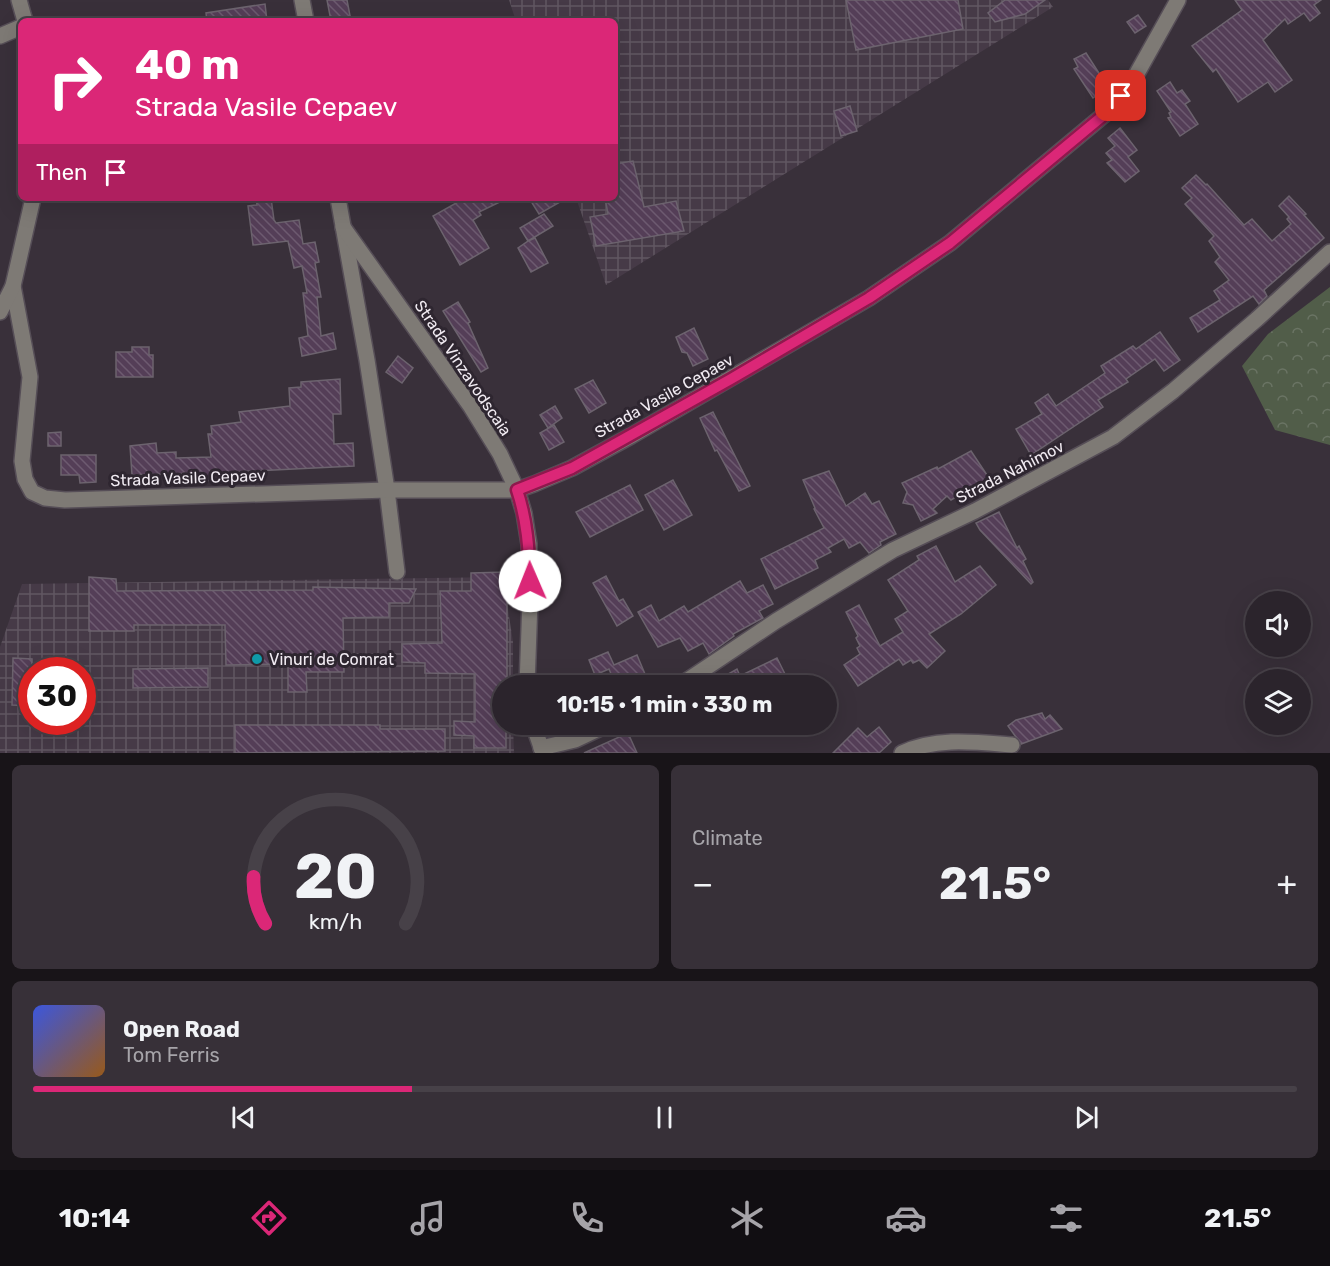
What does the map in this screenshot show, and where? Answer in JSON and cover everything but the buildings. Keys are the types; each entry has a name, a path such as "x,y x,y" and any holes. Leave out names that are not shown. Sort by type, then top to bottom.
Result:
{"street":[{"path":"19,0 24,18"},
{"path":"302,0 305,18"},
{"name":"Strada Vasile Cepaev","path":"13,286 30,377 22,460 25,479 32,492 45,498 65,501 387,490 517,490 572,468 721,385 869,298 942,249 1105,114 1135,77 1178,0"},
{"path":"0,36 18,28"},
{"path":"0,312 13,286 32,201"},
{"name":"Strada Vinzavodscaia","path":"339,201 387,490 396,572"},
{"name":"Strada Vinzavodscaia","path":"343,227 471,407 500,454 517,490 524,513 529,544 527,675"},
{"name":"Strada Nahimov","path":"695,675 776,621 893,550 975,511 1113,437 1173,391 1330,252"},
{"path":"537,735 542,751 586,735"},
{"path":"902,753 930,743 1012,745"}],"shaded area":[{"path":"509,0 1048,0 1053,7 606,285 577,201 618,201 618,18 515,18"},
{"name":"Vinuri de Comrat","path":"503,577 513,642 513,675 492,675 492,735 513,735 514,753 0,753 0,647 22,584"}],"green space":[{"path":"1330,287 1330,445 1275,430 1242,366 1268,334"}],"place":[{"name":"Vinuri de Comrat","path":"257,659"}],"route":[{"path":"530,581 529,544 524,513 517,490 572,468 869,298 927,260 969,228 1105,114 1121,96"}]}
